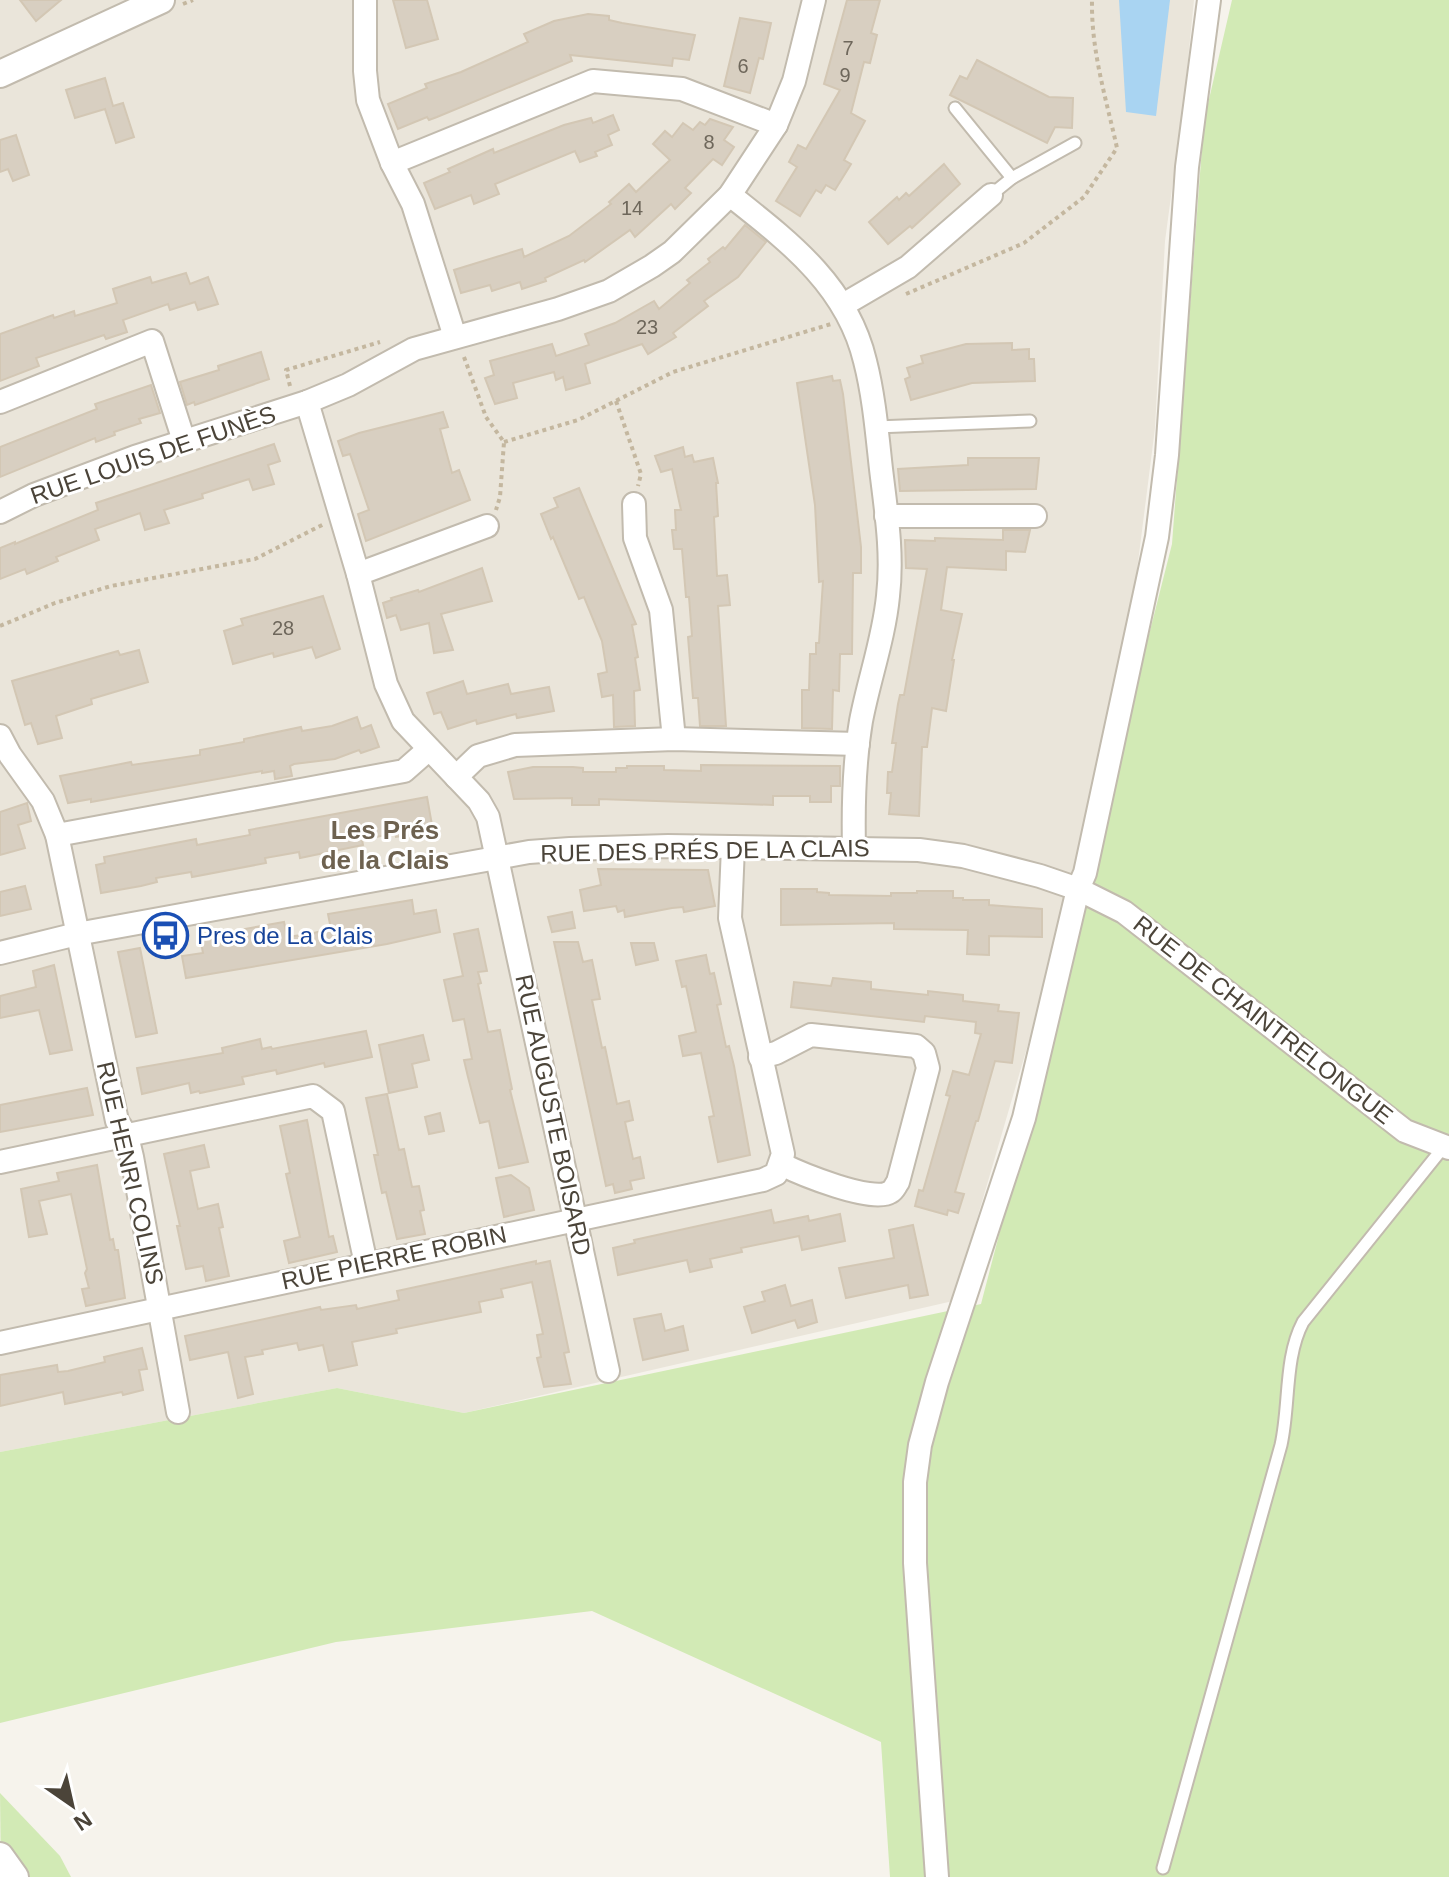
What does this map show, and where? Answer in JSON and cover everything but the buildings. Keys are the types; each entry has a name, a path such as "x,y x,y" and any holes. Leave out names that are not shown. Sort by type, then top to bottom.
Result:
{"street":[{"path":"0,74 161,0"},
{"path":"365,0 368,100 392,163 418,215 455,337"},
{"name":"RUE LOUIS DE FUNÈS","path":"0,512 60,485 301,404 348,385 414,349 558,309 609,291 672,252 730,195 776,125 794,81 814,0"},
{"path":"937,1877 915,1563 918,1457 937,1382 1024,1118 1078,889 1085,873 1157,537 1167,455 1187,167 1209,0"},
{"path":"392,163 593,81 682,89 776,125"},
{"path":"730,195 820,273 843,305 866,361 890,543 888,595 858,744 854,848"},
{"path":"843,305 908,267 991,195"},
{"path":"0,402 152,341 184,441"},
{"name":"RUE AUGUSTE BOISARD","path":"301,404 341,516 386,684 403,721 479,801 488,817 608,1371"},
{"path":"634,504 635,538 661,610 674,739"},
{"path":"886,516 1035,516"},
{"path":"358,574 487,526"},
{"name":"RUE HENRI COLINS","path":"0,736 10,773 43,801 57,835 117,1121 127,1136 178,1412"},
{"path":"456,777 478,756 515,745 674,739 858,744"},
{"path":"57,835 404,771 429,749"},
{"path":"733,847 730,918 760,1057 783,1154 781,1164 825,1183 877,1196 890,1193 898,1182 928,1068 924,1053 916,1046 811,1035 776,1053 760,1057"},
{"name":"RUE DES PRÉS DE LA CLAIS","path":"0,953 77,934 497,858 570,849 733,847 919,850 963,856 1078,889"},
{"name":"RUE DE CHAINTRELONGUE","path":"1078,889 1124,912 1405,1131 1447,1145"},
{"path":"0,1162 313,1096 333,1111 366,1264"},
{"name":"RUE PIERRE ROBIN","path":"0,1343 763,1180 776,1174 781,1164"},
{"path":"0,1856 15,1877"}],"lane":[{"path":"955,108 1012,178"},
{"path":"991,195 1012,178 1075,143"},
{"path":"876,427 1030,421"},
{"path":"1163,1868 1281,1445 1294,1339 1303,1322 1447,1145"}],"path":[{"path":"455,337 486,417 504,442 500,497 487,526"},
{"path":"301,404 286,370 381,342"},
{"path":"616,401 641,474 634,504"},
{"path":"0,626 55,603 111,586 255,559 341,516"}],"shaded area":[{"path":"0,0 1194,0 1165,241 1155,428 1135,586 1094,772 1083,856 953,1301 464,1413 337,1388 0,1452"}],"green space":[{"path":"1232,0 1449,0 1449,1877 890,1877 881,1742 592,1611 336,1642 0,1723 0,1452 337,1388 464,1413 981,1304 1091,882 1118,757 1172,544 1204,121"},
{"path":"0,1793 60,1856 71,1877 1,1877"}],"water":[{"path":"1119,0 1170,0 1156,116 1126,112"}],"place":[{"name":"Pres de La Clais","path":"166,936"}],"district":[{"name":"Les Prés de la Clais","path":"385,845"}]}
